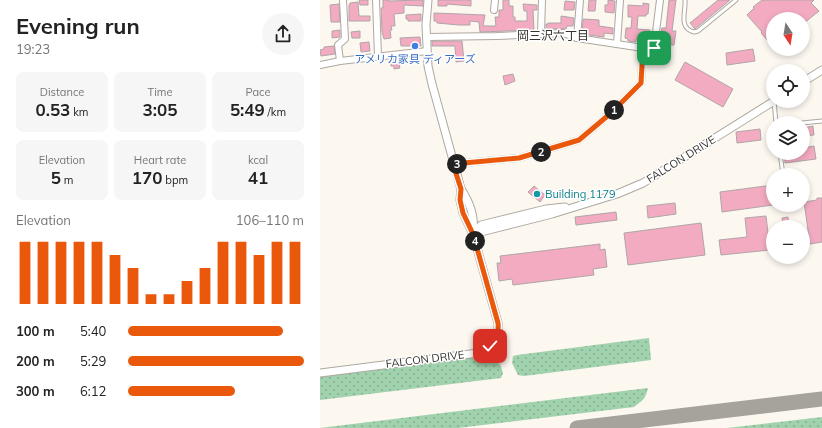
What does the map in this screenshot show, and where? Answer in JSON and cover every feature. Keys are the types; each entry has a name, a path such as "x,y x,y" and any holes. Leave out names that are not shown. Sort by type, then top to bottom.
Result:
{"street":[{"path":"340,61 338,45 345,39 343,0"},
{"path":"376,0 378,56"},
{"path":"428,0 426,37 432,84 453,164 461,189 467,198 474,218 473,234"},
{"path":"494,10 495,0"},
{"path":"541,33 542,0"},
{"path":"577,38 580,0"},
{"path":"617,44 620,0"},
{"path":"426,37 563,33 577,38 643,48 654,48 660,0"},
{"path":"453,164 519,158 579,140 611,113 641,83 643,48"},
{"path":"320,65 378,56 427,51"},
{"path":"810,78 822,70"},
{"name":"FALCON DRIVE","path":"320,372 478,353 485,350 494,342 497,335 498,323 473,234 552,214 617,194 643,183 766,106"},
{"path":"461,189 460,200 463,213 473,234"},
{"name":"FALCON DRIVE","path":"486,224 546,208 581,205"},
{"path":"474,218 486,224"},
{"path":"473,234 481,225 486,224"}],"lane":[{"path":"686,1 683,20 688,30 694,32 698,31 736,0"},
{"path":"810,122 822,121"}],"green space":[{"path":"649,338 651,360 524,376 518,375 512,363 513,356 517,355"},
{"path":"470,358 486,359 500,364 503,373 501,378 320,400 320,376"},
{"path":"648,388 646,395 634,407 458,428 320,428"},
{"path":"822,417 822,428 727,428"}],"building":[{"path":"359,0 368,0 368,5 360,5"},
{"path":"383,0 423,0 423,6 404,5 404,13 394,14 395,26 391,26 391,38 384,39 382,32 381,8 383,8"},
{"path":"438,0 471,0 471,6 447,4 447,6 438,6"},
{"path":"503,0 509,0 509,6 513,6 513,17 515,17 515,21 527,21 527,11 524,11 523,4 537,5 537,10 533,10 534,30 480,32 479,22 470,21 470,25 459,25 437,23 437,21 434,21 434,13 485,15 483,26 496,26 495,17 499,17 499,10 503,10"},
{"path":"589,0 596,0 595,11 588,11"},
{"path":"608,0 615,1 614,13 605,12 605,5 608,5"},
{"path":"669,0 676,0 672,31 676,31 674,45 659,44 662,28 666,28"},
{"path":"718,0 730,0 695,29 690,23"},
{"path":"762,0 814,0 811,3 819,11 810,18 810,12 766,12 766,39 747,15 754,8 753,7"},
{"path":"565,1 575,2 574,10 564,10"},
{"path":"358,2 359,16 370,16 370,21 349,21 349,5 350,3"},
{"path":"643,3 649,4 648,14 646,14 646,16 638,16 637,29 650,30 650,35 648,35 648,40 636,39 636,42 628,41 628,39 625,38 626,28 631,28 632,17 628,17 628,5 643,6"},
{"path":"339,4 340,22 331,22 330,5"},
{"path":"421,14 421,21 408,21 408,19 406,19 406,15"},
{"path":"561,16 574,18 573,26 567,26 566,29 546,29 546,24 548,23 561,23"},
{"path":"583,19 599,20 599,26 613,28 613,34 604,33 604,37 582,34"},
{"path":"340,30 340,37 332,38 332,31"},
{"path":"360,31 360,38 352,38 351,32"},
{"path":"420,37 421,46 401,46 400,38"},
{"path":"432,41 462,41 464,61 456,62 455,46 432,46"},
{"path":"369,42 370,51 361,52 360,43"},
{"path":"334,46 335,54 321,56 320,50 324,49 324,47"},
{"path":"753,49 755,61 727,65 726,53"},
{"path":"399,59 399,61 404,60 404,64 399,65 400,68 394,69 394,66 391,66 391,60"},
{"path":"685,62 733,89 723,107 675,80"},
{"path":"513,74 515,81 505,85 503,76"},
{"path":"813,126 814,135 810,135 810,127"},
{"path":"760,129 761,140 737,143 736,132"},
{"path":"814,146 816,159 810,160 810,147"},
{"path":"785,160 808,160 785,163"},
{"name":"Building 1179","path":"534,186 545,195 540,202 528,192"},
{"path":"766,186 766,206 722,212 720,192"},
{"path":"817,198 822,198 822,242 810,244 810,220 807,220 805,212 810,212 810,201 817,200"},
{"path":"675,203 676,214 648,218 647,206"},
{"path":"616,212 617,220 576,225 575,217"},
{"path":"766,216 766,250 721,255 719,240 747,237 745,218"},
{"path":"788,217 788,220 782,220 782,218"},
{"path":"701,223 705,255 628,265 624,233"},
{"path":"600,244 600,250 605,249 607,267 593,269 594,275 513,285 512,279 499,281 497,263 501,263 500,256"}],"taxiway":[{"path":"577,428 822,399"}],"place":[{"name":"アメリカ家具 ディアーズ","path":"415,46"},
{"name":"Building 1179","path":"537,194"}],"district":[{"name":"岡三沢六丁目","path":"553,35"}],"route":[{"path":"490,346 494,342 497,335 498,323 473,234 463,213 460,200 461,189 453,164 519,158 579,140 611,113 641,83 643,48 654,48"}]}
